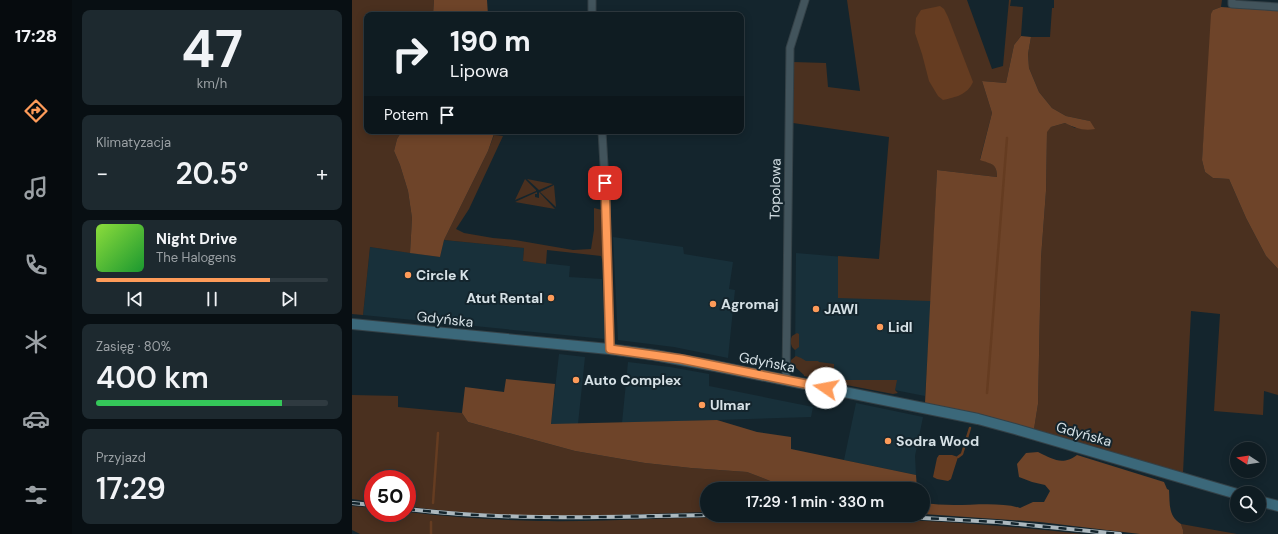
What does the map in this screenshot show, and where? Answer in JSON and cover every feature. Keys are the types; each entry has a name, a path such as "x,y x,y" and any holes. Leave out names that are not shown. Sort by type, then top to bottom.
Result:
{"main road":[{"name":"Gdyńska","path":"352,324 610,349 681,359 956,414 1001,425 1230,492"},
{"path":"1266,503 1278,506"}],"street":[{"path":"592,0 592,12"},
{"name":"Topolowa","path":"786,380 790,48 805,0"},
{"path":"1232,0 1232,4 1278,7"},
{"path":"602,134 606,199 610,349"}],"shaded area":[{"path":"352,0 434,0 433,12 364,12 364,134 400,134 397,139 394,151 408,191 412,218 410,253 370,247 363,315 352,314"},
{"path":"434,0 487,0 488,12 433,12"},
{"path":"847,0 967,0 992,69 1003,66 1009,0 1011,0 1010,6 1023,7 1021,36 1014,45 1006,83 982,81 992,113 980,159 995,166 997,177 937,170 931,301 838,298 838,256 879,259 889,137 793,123 793,62 826,63 828,87 860,91"},
{"path":"1054,0 1222,0 1221,7 1213,10 1202,160 1205,172 1213,178 1229,179 1246,218 1266,256 1278,269 1278,395 1264,391 1263,415 1214,411 1220,314 1191,311 1183,473 1034,429 1038,404 1041,258 1046,191 1047,131 1051,127 1065,123 1075,128 1090,121 1066,116 1052,108 1039,92 1029,68 1028,54 1031,37 1050,37"},
{"path":"940,6 944,9 948,17 973,82 964,93 943,100 938,96 929,81 915,33 916,18 921,10"},
{"path":"1221,7 1278,11 1278,269 1266,256 1246,218 1229,179 1213,178 1205,172 1202,160 1211,14 1213,10"},
{"path":"1021,36 1031,37 1028,54 1029,68 1039,92 1052,108 1066,116 1090,121 1095,129 1079,129 1065,123 1051,127 1047,132 1046,191 1041,258 1038,404 1034,429 984,415 925,403 937,170 997,177 996,169 993,165 980,160 992,113 982,81 1006,83 1014,45"},
{"path":"400,134 494,134 488,151 444,240 440,257 410,253 412,218 408,191 394,151 397,139"},
{"path":"494,135 503,136 469,209 456,229 464,233 573,250 591,249 594,230 594,208 602,210 603,263 601,256 547,250 546,264 523,261 524,248 444,240 488,151"},
{"path":"525,179 536,191 515,200"},
{"path":"527,179 553,184 539,190"},
{"path":"554,185 556,207 540,192"},
{"path":"537,192 535,197 539,198 539,192 555,209 515,202"},
{"path":"613,237 683,247 684,254 733,262 729,289 735,290 728,358 674,347 618,340"},
{"path":"444,240 524,248 523,261 570,266 569,277 602,279 605,339 363,315 370,247 440,257"},
{"path":"796,253 879,260 933,270 925,396 803,372 795,359"},
{"path":"797,333 799,334 799,347 795,350 790,341 792,336"},
{"path":"559,354 585,357 578,424 551,424"},
{"path":"796,356 806,361 818,361 834,364 834,382 804,376 794,366 790,365 791,360"},
{"path":"628,362 670,367 709,374 709,386 813,407 811,417 622,423"},
{"path":"506,379 555,384 551,424 717,420 757,432 791,437 791,449 916,475 916,482 773,482 747,472 645,463 575,451 468,422 462,413 465,387 504,392"},
{"path":"842,380 897,380 895,390 898,393 893,394 841,384"},
{"path":"352,395 398,396 398,407 462,413 468,422 575,451 645,463 747,472 773,482 700,482 700,512 557,516 482,514 416,507 416,470 364,470 364,501 352,499"},
{"path":"856,403 923,417 915,456 916,475 844,460"},
{"path":"1038,452 1053,459 1062,461 1077,455 1164,482 1169,490 1170,509 1174,517 1181,524 1183,534 1140,534 1040,522 930,514 930,504 950,505 996,504 1020,508 1033,502 1044,502 1050,491 1045,485 1019,477 1017,464 1026,453"},
{"path":"939,455 952,455 958,457 951,479 948,481 933,477"},
{"path":"352,506 364,507 364,522 416,522 416,513 522,521 590,521 700,518 700,522 930,521 1041,529 1083,534 360,534 352,530"},
{"path":"1181,524 1237,534 1183,534"}],"waterway":[{"path":"987,393 1007,138"},
{"path":"958,457 962,454 970,428"},
{"path":"433,503 438,433"},
{"path":"431,522 431,534"}],"railway":[{"path":"352,503 364,504"},
{"path":"416,510 520,517 700,515"},
{"path":"930,518 997,522 1120,534"}],"place":[{"name":"Circle K","path":"408,275"},
{"name":"Atut Rental","path":"551,298"},
{"name":"Agromaj","path":"713,304"},
{"name":"JAWI","path":"816,309"},
{"name":"Lidl","path":"880,327"},
{"name":"Auto Complex","path":"576,380"},
{"name":"Ulmar","path":"702,405"},
{"name":"Sodra Wood","path":"888,441"}],"route":[{"path":"605,183 610,349 681,359 826,388"}]}
